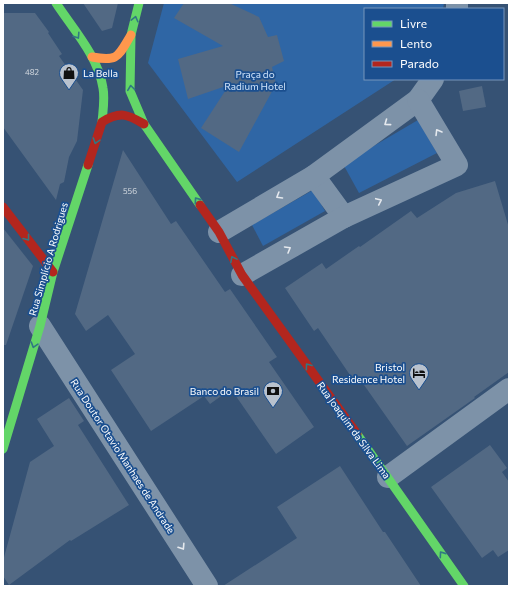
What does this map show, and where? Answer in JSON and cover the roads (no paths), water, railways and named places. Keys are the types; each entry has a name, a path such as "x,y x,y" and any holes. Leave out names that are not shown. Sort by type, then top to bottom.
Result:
{"street":[{"path":"56,3 92,57 102,85 102,122"},
{"path":"92,57 107,60 118,56 131,35 139,3"},
{"name":"Rua Joaquim da Silva Lima","path":"131,35 130,91 144,124 219,232 242,275 388,477 464,586"},
{"path":"219,232 314,176 418,100 432,80"},
{"path":"242,275 344,217 457,165 418,100"},
{"path":"102,122 113,115 128,115 144,124"},
{"name":"Rua Simplício A Rodrigues","path":"3,449 40,326 53,272 102,122"},
{"path":"314,176 344,217"},
{"path":"3,208 53,272"},
{"name":"Rua Doutor Otavio Manhaes de Andrade","path":"40,326 207,586"},
{"path":"388,477 509,389"}],"place":[{"name":"La Bella","path":"69,90"},
{"name":"Bristol Residence Hotel","path":"419,390"},
{"name":"Banco do Brasil","path":"273,408"}],"park label":[{"name":"Praça do Radium Hotel","path":"255,80"}]}
